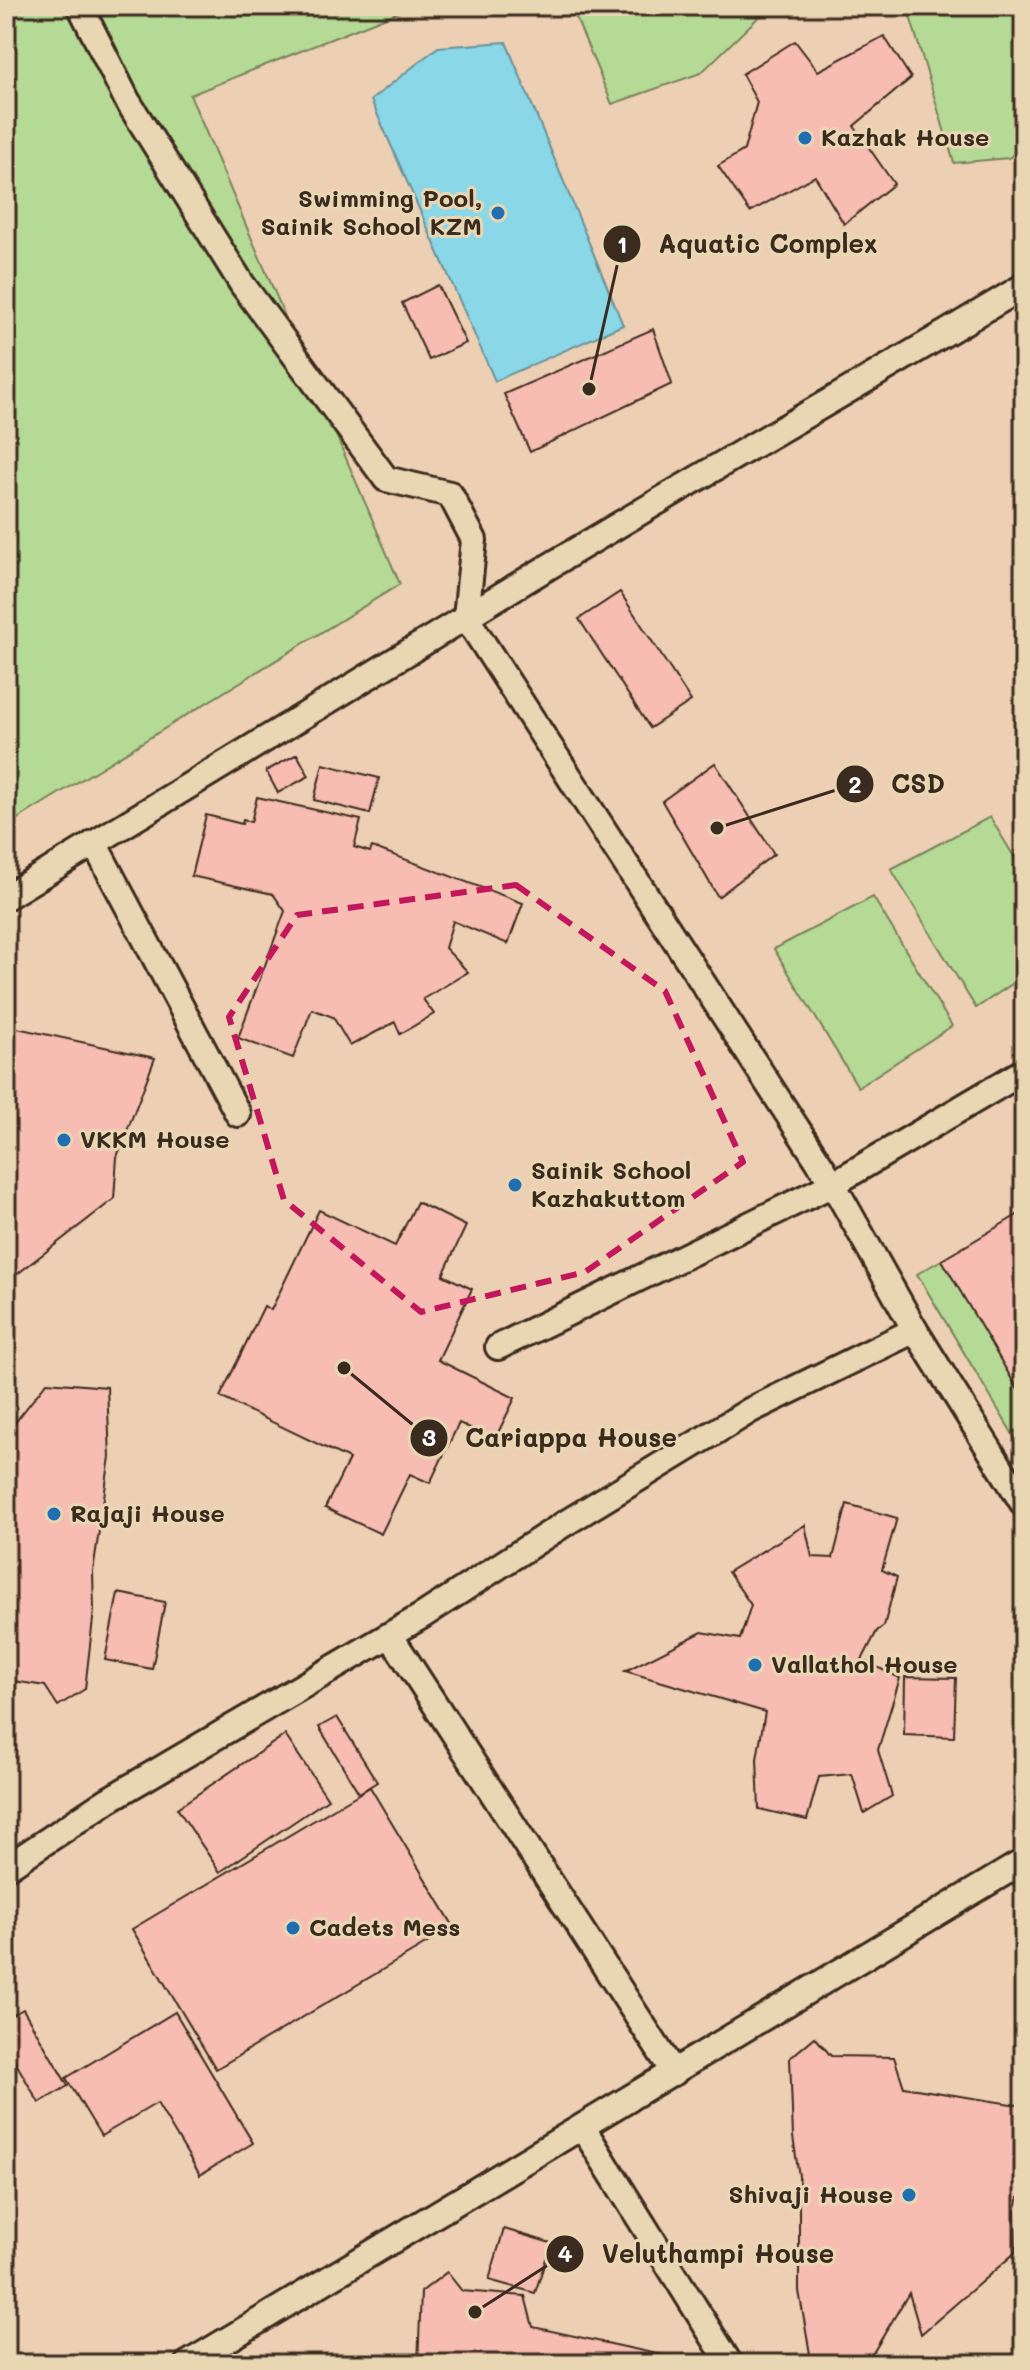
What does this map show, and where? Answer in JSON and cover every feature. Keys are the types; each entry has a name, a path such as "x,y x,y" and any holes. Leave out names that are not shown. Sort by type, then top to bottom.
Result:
{"lane":[{"path":"80,6 127,100 242,284 386,479 450,494 474,540 466,617 833,1184 915,1330 1024,1505"},
{"path":"6,897 652,501 788,426 1024,286"},
{"path":"94,843 238,1114"},
{"path":"498,1347 833,1184 1024,1071"},
{"path":"6,1868 108,1800 390,1635 751,1410 915,1330"},
{"path":"390,1635 674,2073"},
{"path":"187,2364 1024,1861"},
{"path":"583,2128 730,2364"}],"highlighted area":[{"path":"516,885 665,991 743,1162 585,1272 421,1312 284,1200 229,1017 297,915"}],"shaded area":[{"name":"Sainik School Kazhakuttom","path":"6,6 1024,6 1024,2364 6,2364"}],"green space":[{"path":"6,6 414,6 190,95 400,584 6,826"},
{"path":"571,6 770,6 701,73 612,104"},
{"path":"907,6 1024,6 1024,145 1009,158 954,163"},
{"path":"990,817 1024,873 1024,976 976,1008 891,869"},
{"path":"873,897 952,1026 858,1087 774,949"},
{"path":"1024,1213 1024,1453 917,1274"}],"water":[{"name":"Swimming Pool, Sainik School KZM","path":"506,42 623,325 495,381 371,100 438,47"}],"building":[{"name":"Kazhak House","path":"884,36 911,78 854,126 894,184 844,224 815,176 750,212 718,166 744,150 757,102 742,74 795,41 818,71"},
{"path":"438,285 466,343 429,360 402,303"},
{"path":"653,329 672,384 530,452 504,394"},
{"path":"620,592 691,701 650,728 579,619"},
{"path":"297,754 309,776 278,793 266,771"},
{"path":"715,763 774,854 718,897 662,801"},
{"path":"323,764 379,778 370,814 314,800"},
{"path":"257,797 361,820 354,847 370,852 372,847 523,903 508,944 453,921 445,948 468,972 423,999 434,1014 400,1034 395,1022 350,1046 333,1017 312,1009 293,1058 238,1038 285,911 273,894 191,876 206,815 242,824 243,820 251,822"},
{"name":"VKKM House","path":"6,1002 12,1027 155,1058 117,1157 114,1199 16,1275 6,1234"},
{"path":"417,1202 466,1226 443,1275 472,1289 438,1360 515,1398 495,1439 459,1423 430,1483 410,1474 381,1534 325,1508 349,1459 220,1397 264,1306 271,1310 319,1210 395,1246"},
{"path":"1024,1211 1024,1400 942,1260"},
{"name":"Rajaji House","path":"47,1382 107,1387 110,1457 93,1571 94,1610 85,1689 58,1706 45,1686 6,1680 6,1434"},
{"name":"Vallathol House","path":"847,1504 897,1518 882,1570 897,1577 884,1626 877,1631 862,1660 900,1678 878,1750 892,1796 864,1813 852,1774 819,1777 807,1820 759,1809 757,1759 765,1712 625,1671 702,1632 740,1639 751,1605 728,1572 805,1525 812,1557 833,1558"},
{"path":"118,1593 165,1602 152,1669 105,1660"},
{"path":"905,1677 956,1678 954,1737 904,1735"},
{"path":"337,1717 377,1782 359,1793 319,1727"},
{"path":"285,1735 328,1799 220,1872 177,1808"},
{"name":"Cadets Mess","path":"370,1787 454,1927 216,2069 132,1929"},
{"path":"23,2009 68,2086 39,2103 6,2046 6,2019"},
{"path":"175,2012 253,2143 200,2175 157,2103 101,2136 66,2078"},
{"name":"Shivaji House","path":"815,2037 831,2056 894,2057 904,2087 1024,2106 1024,2180 1015,2211 1016,2252 921,2334 909,2293 870,2358 811,2360 799,2291 799,2176 793,2137 790,2058"},
{"path":"504,2229 551,2243 535,2293 489,2280"},
{"path":"447,2272 462,2291 525,2296 533,2327 675,2358 673,2364 418,2364 421,2292"}],"place":[{"name":"Kazhak House","path":"805,138"},
{"name":"Swimming Pool, Sainik School KZM","path":"498,213"},
{"name":"Aquatic Complex","path":"589,389"},
{"name":"CSD","path":"717,828"},
{"name":"VKKM House","path":"64,1140"},
{"name":"Sainik School Kazhakuttom","path":"515,1185"},
{"name":"Cariappa House","path":"344,1368"},
{"name":"Rajaji House","path":"54,1514"},
{"name":"Vallathol House","path":"755,1665"},
{"name":"Cadets Mess","path":"293,1928"},
{"name":"Shivaji House","path":"909,2195"},
{"name":"Veluthampi House","path":"475,2312"}]}
